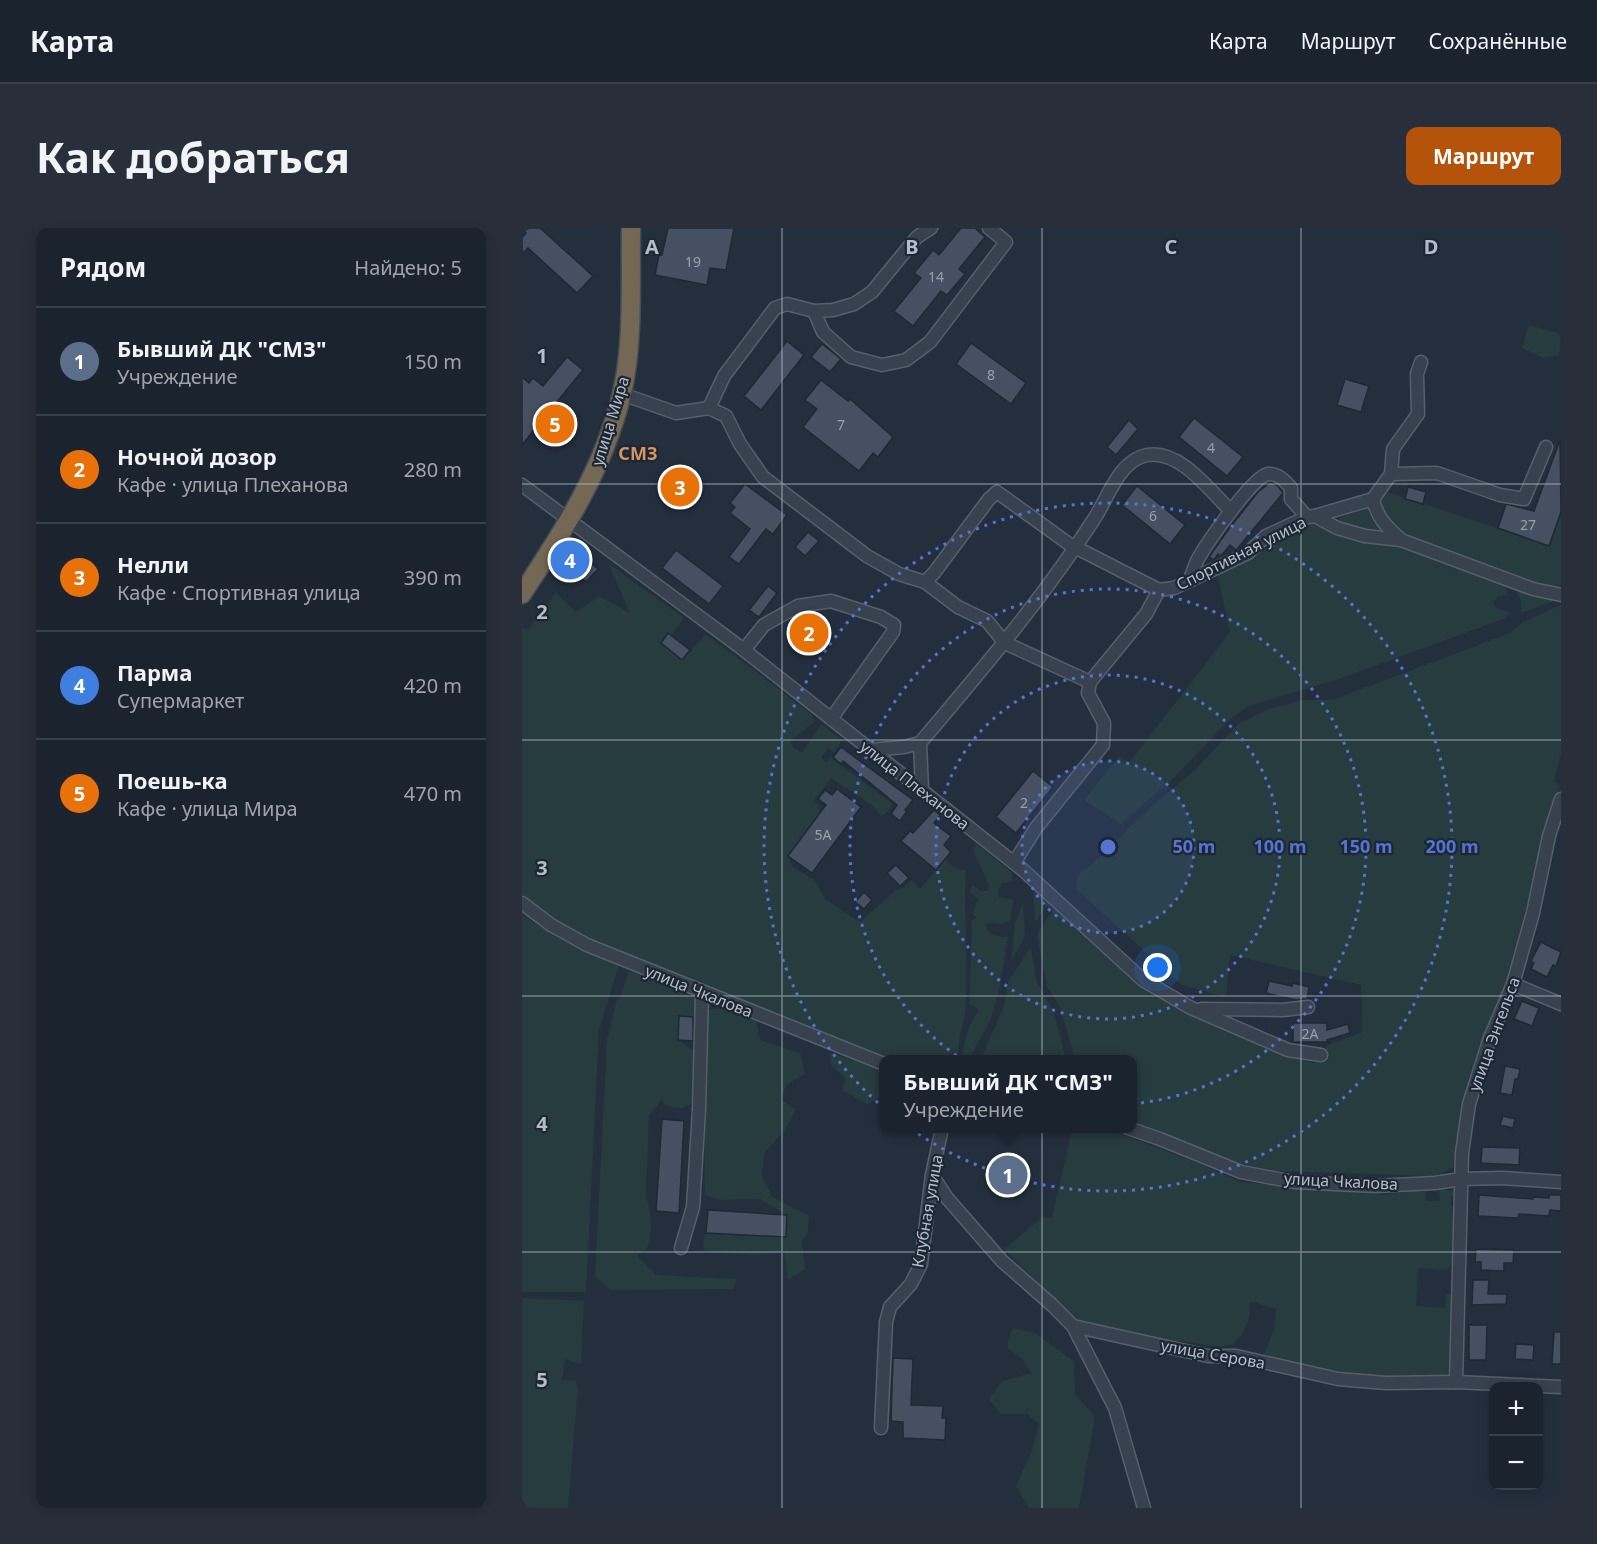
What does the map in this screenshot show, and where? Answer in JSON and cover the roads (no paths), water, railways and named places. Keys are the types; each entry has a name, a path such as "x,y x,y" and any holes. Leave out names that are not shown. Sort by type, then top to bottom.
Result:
{"highway":[{"name":"улица Мира","path":"522,594 569,522 603,450 622,394 627,363 630,315 631,228"}],"street":[{"path":"709,408 724,376 775,308 787,304 814,311 833,310 854,304 872,292 919,233 931,228"},
{"path":"814,311 823,332 851,357 882,364 906,360 930,342 1006,242 990,228"},
{"path":"1190,579 1197,560 1214,532 1262,476 1269,474 1280,477 1291,488 1291,500 1311,517 1373,499 1391,474 1393,449 1418,414 1417,374 1421,362"},
{"path":"622,394 676,413 709,408 726,416 740,444 763,477 867,556 899,574 925,582 958,607 987,621 1005,643 1090,682"},
{"path":"1391,474 1437,473 1500,495 1524,499 1546,447"},
{"path":"870,750 920,743 1005,643 1075,547 1121,474 1132,461 1147,455 1161,455 1183,466 1200,478 1231,511"},
{"name":"улица Плеханова","path":"522,485 744,650 1014,863 1143,981 1191,1008 1288,1050 1321,1055"},
{"name":"Спортивная улица","path":"925,582 997,492 1035,521 1075,547 1159,590 1174,588 1248,553 1266,536 1311,517 1336,528 1365,536 1401,540 1533,589 1561,595"},
{"path":"1373,499 1376,512 1383,524 1401,540"},
{"path":"1014,863 1036,828 1104,745 1104,723 1088,693 1090,682 1146,614 1159,590"},
{"path":"744,650 764,625 798,606 831,601 881,617 894,625 894,632 831,719"},
{"path":"920,743 921,790"},
{"name":"улица Энгельса","path":"1456,1382 1462,1154 1469,1104 1490,1038 1514,984 1533,913 1549,836 1561,799"},
{"name":"улица Чкалова","path":"522,903 551,925 587,945 879,1062"},
{"path":"1514,984 1561,1004"},
{"path":"681,1248 693,1207 699,1110 702,993"},
{"path":"1191,1008 1283,1010 1308,1007"},
{"name":"улица Чкалова","path":"1137,1131 1241,1172 1294,1182 1375,1186 1502,1178 1561,1182"},
{"name":"Клубная улица","path":"881,1428 886,1322 890,1307 911,1284 921,1264 932,1174 941,1133"},
{"path":"932,1174 947,1198 1002,1261 1072,1326 1115,1408 1144,1508"},
{"name":"улица Серова","path":"1072,1326 1208,1356 1236,1356 1338,1379 1386,1383 1456,1382 1561,1387"}],"place":[{"name":"Поешь-ка","path":"555,424"},
{"name":"Нелли","path":"680,487"},
{"name":"Парма","path":"570,560"},
{"name":"Ночной дозор","path":"809,633"},
{"name":"Бывший ДК \"СМЗ\"","path":"1008,1175"}],"district":[{"name":"СМЗ","path":"638,453"}]}
